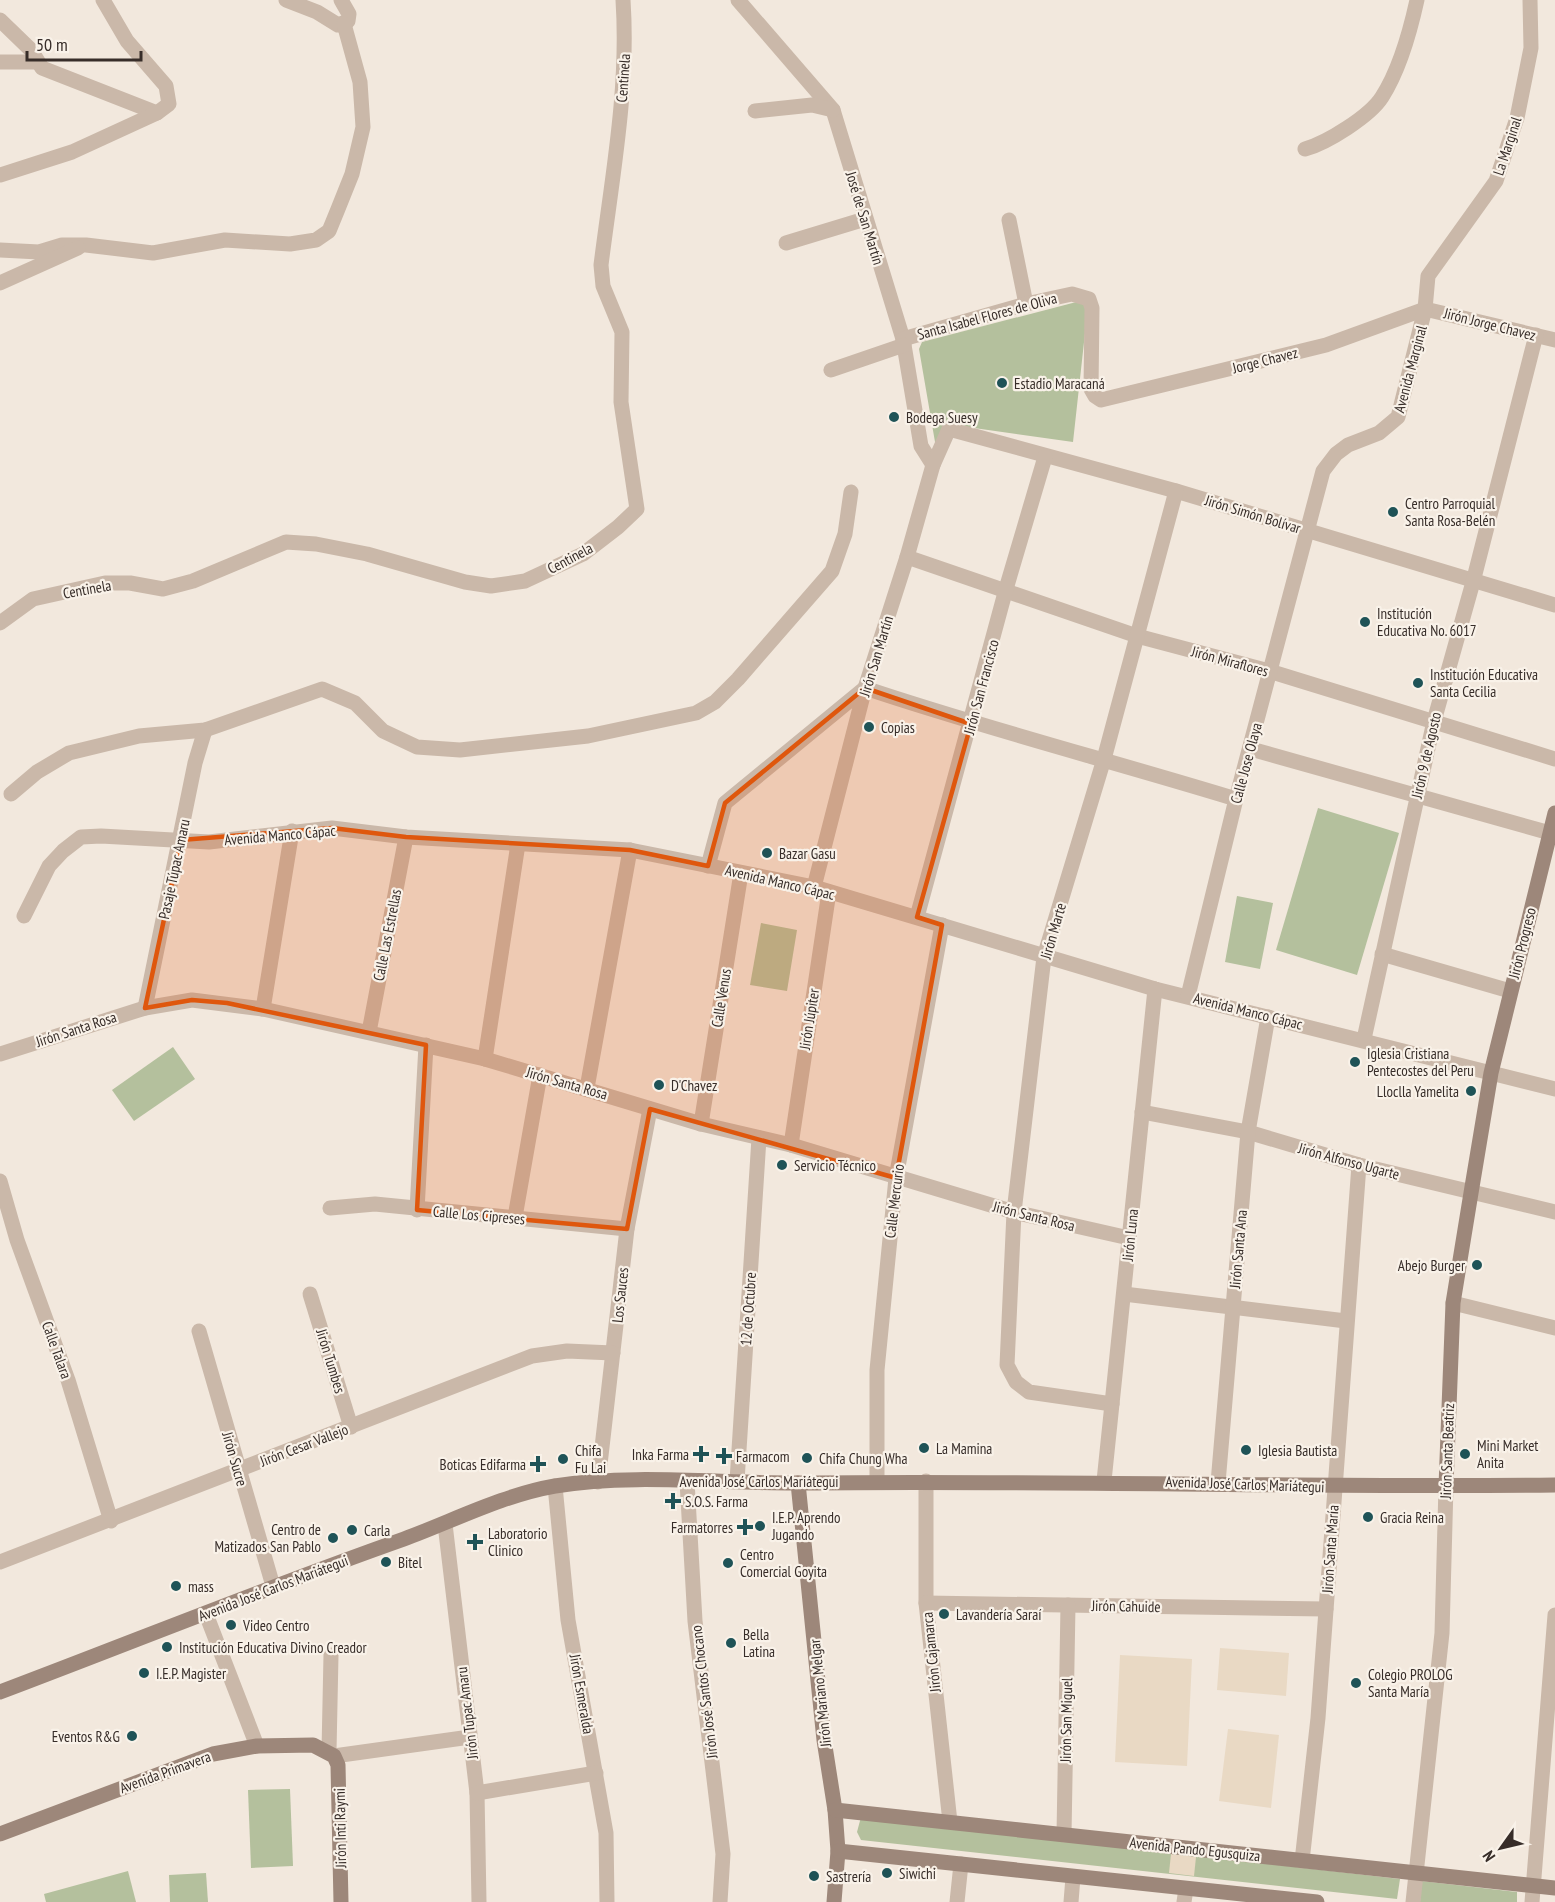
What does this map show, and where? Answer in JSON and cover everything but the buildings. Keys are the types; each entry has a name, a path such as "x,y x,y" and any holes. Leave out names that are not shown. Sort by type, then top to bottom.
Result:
{"street":[{"path":"0,175 72,152 157,113 169,104 166,86 127,41 103,0"},
{"path":"286,0 317,12 338,25 348,21 349,14 341,0"},
{"name":"Centinela","path":"0,623 33,599 105,583 130,583 163,589 193,581 286,543 316,544 366,554 465,582 491,586 525,581 583,554 637,509 621,402 622,332 603,286 601,265 624,94 626,41 623,0"},
{"name":"José de San Martín","path":"738,0 833,110 903,342 921,446 933,465"},
{"path":"1305,149 1335,137 1381,99 1401,58 1417,0"},
{"name":"La Marginal","path":"1425,309 1428,276 1496,181 1517,118 1531,48 1530,0"},
{"path":"0,20 31,50 42,68 157,113"},
{"path":"0,250 39,252 62,245 87,245 153,253 225,240 304,244 316,240 329,231 352,174 363,127 360,82 344,24"},
{"path":"0,62 37,62"},
{"path":"755,111 812,105 833,110"},
{"path":"786,243 865,219"},
{"path":"1009,220 1026,304"},
{"path":"0,283 87,245"},
{"name":"Santa Isabel Flores de Oliva","path":"831,370 903,342 1026,304 1072,294 1089,300 1092,308 1091,389 1101,400"},
{"name":"Jirón Jorge Chavez","path":"1425,309 1555,340"},
{"name":"Jorge Chavez","path":"1101,400 1326,345 1425,309"},
{"name":"Avenida Marginal","path":"1305,530 1323,471 1329,462 1348,445 1379,433 1398,417 1425,309"},
{"name":"Jirón 9 de Agosto","path":"1364,1039 1434,721 1473,582 1536,335"},
{"name":"Jirón Simón Bolívar","path":"949,429 1176,491 1555,605"},
{"name":"Jirón San Martín","path":"822,889 865,688 907,557 933,465 949,429"},
{"name":"Jirón San Francisco","path":"917,917 1006,589 1046,457"},
{"name":"Jirón Marte","path":"1112,1404 1029,1392 1016,1382 1006,1365 1014,1212 1044,957 1104,759 1176,491"},
{"path":"11,794 37,772 69,753 139,736 205,730 322,689 355,703 383,731 417,747 460,750 588,736 696,713 715,702 738,679 832,571 845,534 851,492"},
{"name":"Calle Jose Olaya","path":"1188,996 1305,530"},
{"name":"Jirón Miraflores","path":"907,557 1006,589 1137,636 1269,671 1555,759"},
{"path":"708,866 725,803 865,688 971,724 1104,759 1236,799"},
{"name":"Pasaje Túpac Amaru","path":"145,1008 195,763 205,730"},
{"path":"1251,749 1550,833"},
{"name":"Jirón Progreso","path":"1491,1073 1555,813"},
{"name":"Avenida Manco Cápac","path":"24,916 49,866 63,850 81,837 209,842 332,828 406,837 630,849 822,889 1155,989 1364,1039 1555,1089"},
{"path":"263,1009 292,831"},
{"name":"Calle Las Estrellas","path":"369,1032 406,837"},
{"path":"484,1059 518,844"},
{"path":"587,1089 630,849"},
{"name":"Calle Venus","path":"701,1124 741,873"},
{"name":"Jirón Júpiter","path":"791,1145 822,889"},
{"name":"Calle Mercurio","path":"877,1481 877,1370 896,1178 942,925"},
{"path":"1382,954 1510,991"},
{"name":"Jirón Luna","path":"1104,1481 1155,989"},
{"name":"Jirón Santa Rosa","path":"0,1054 145,1008 192,1000 263,1009 484,1059 701,1124 791,1145 1014,1212 1129,1238"},
{"name":"Jirón Santa Ana","path":"1218,1483 1248,1132 1268,1017"},
{"path":"417,1210 426,1045"},
{"name":"Jirón Santa Beatriz","path":"1413,1902 1442,1634 1453,1303 1491,1073"},
{"path":"514,1217 540,1075"},
{"name":"Los Sauces","path":"598,1482 627,1229 650,1109"},
{"name":"Jirón Alfonso Ugarte","path":"1142,1112 1248,1132 1359,1165 1555,1212"},
{"name":"12 de Octubre","path":"737,1481 759,1138"},
{"name":"Jirón Santa María","path":"1302,1861 1318,1718 1359,1165"},
{"name":"Calle Talara","path":"0,1181 17,1240 68,1380 111,1521"},
{"name":"Calle Los Cipreses","path":"330,1208 375,1204 417,1210 627,1229"},
{"name":"Jirón Tumbes","path":"310,1294 351,1427"},
{"path":"1124,1294 1346,1321"},
{"path":"1453,1303 1555,1328"},
{"name":"Jirón Sucre","path":"199,1331 273,1586"},
{"name":"Jirón Cesar Vallejo","path":"0,1562 111,1521 532,1356 567,1350 613,1353"},
{"name":"Avenida José Carlos Mariátegui","path":"0,1692 206,1614 273,1586 445,1524 512,1497 555,1486 598,1482 687,1481 798,1483 1104,1481 1334,1487 1555,1485"},
{"name":"Jirón José Santos Chocano","path":"687,1481 695,1621 723,1854 720,1902"},
{"name":"Jirón Cajamarca","path":"926,1481 926,1603 950,1822"},
{"name":"Jirón Mariano Melgar","path":"798,1483 824,1740 835,1810 838,1851 834,1902"},
{"name":"Jirón Esmeralda","path":"555,1486 568,1620 606,1833 607,1902"},
{"name":"Jirón Tupac Amaru","path":"445,1524 477,1793 479,1902"},
{"name":"Jirón Cahuide","path":"926,1603 1326,1609"},
{"name":"Jirón San Miguel","path":"1064,1835 1068,1605"},
{"path":"206,1614 257,1746"},
{"path":"1532,1902 1555,1615"},
{"path":"331,1655 331,1754 470,1737"},
{"name":"Avenida Primavera","path":"0,1834 213,1754 257,1746 314,1745 331,1754"},
{"name":"Jirón Inti Raymi","path":"331,1754 338,1764 341,1902"},
{"path":"477,1793 596,1773"},
{"name":"Avenida Pando Egusquiza","path":"835,1810 1555,1888"},
{"path":"838,1851 1073,1877 1185,1896 1317,1902"},
{"path":"957,1902 961,1864"},
{"path":"1071,1902 1073,1877"}],"highlighted area":[{"path":"865,688 971,724 917,917 942,925 896,1178 650,1109 627,1229 417,1210 426,1045 227,1003 192,1000 145,1008 181,840 332,828 406,837 630,850 708,866 725,803"}],"green space":[{"name":"Estadio Maracaná","path":"1084,300 1088,306 1073,442 953,425 939,442 935,442 919,349 922,342"},
{"path":"1318,808 1399,833 1357,975 1276,950"},
{"path":"1237,896 1273,903 1260,969 1225,962"},
{"path":"761,923 797,930 787,991 750,985"},
{"path":"173,1047 195,1079 134,1121 112,1090"},
{"path":"290,1789 293,1866 251,1868 248,1790"},
{"path":"861,1817 1400,1879 1397,1899 861,1840 857,1832"},
{"path":"128,1871 136,1902 46,1902 44,1894"},
{"path":"206,1873 208,1902 170,1902 169,1875"},
{"path":"1421,1881 1517,1892 1517,1902 1420,1902"}],"shaded area":[{"path":"1220,1648 1289,1653 1286,1696 1217,1690"},
{"path":"1120,1655 1192,1659 1187,1766 1115,1762"},
{"path":"1228,1729 1279,1735 1271,1808 1219,1801"},
{"path":"1171,1854 1196,1857 1194,1876 1169,1873"}],"place":[{"name":"Estadio Maracaná","path":"1002,383"},
{"name":"Bodega Suesy","path":"894,417"},
{"name":"Centro Parroquial Santa Rosa-Belén","path":"1393,512"},
{"name":"Institución Educativa No. 6017","path":"1365,622"},
{"name":"Institución Educativa Santa Cecilia","path":"1418,683"},
{"name":"Copias","path":"869,727"},
{"name":"Bazar Gasu","path":"767,853"},
{"name":"Iglesia Cristiana Pentecostes del Peru","path":"1355,1062"},
{"name":"D'Chavez","path":"659,1085"},
{"name":"Lloclla Yamelita","path":"1471,1091"},
{"name":"Servicio Técnico","path":"782,1165"},
{"name":"Abejo Burger","path":"1477,1265"},
{"name":"La Mamina","path":"924,1448"},
{"name":"Iglesia Bautista","path":"1246,1450"},
{"name":"Inka Farma","path":"701,1454"},
{"name":"Mini Market Anita","path":"1465,1454"},
{"name":"Farmacom","path":"724,1456"},
{"name":"Chifa Chung Wha","path":"807,1458"},
{"name":"Chifa Fu Lai","path":"563,1459"},
{"name":"Boticas Edifarma","path":"538,1464"},
{"name":"S.O.S. Farma","path":"673,1501"},
{"name":"Gracia Reina","path":"1368,1517"},
{"name":"I.E.P. Aprendo Jugando","path":"760,1526"},
{"name":"Farmatorres","path":"745,1527"},
{"name":"Carla","path":"352,1530"},
{"name":"Centro de Matizados San Pablo","path":"333,1538"},
{"name":"Laboratorio Clinico","path":"475,1542"},
{"name":"Bitel","path":"386,1562"},
{"name":"Centro Comercial Goyita","path":"728,1563"},
{"name":"mass","path":"176,1586"},
{"name":"Lavandería Saraí","path":"944,1614"},
{"name":"Video Centro","path":"231,1625"},
{"name":"Bella Latina","path":"731,1643"},
{"name":"Institución Educativa Divino Creador","path":"167,1647"},
{"name":"I.E.P. Magister","path":"144,1673"},
{"name":"Colegio PROLOG Santa María","path":"1356,1683"},
{"name":"Eventos R&G","path":"132,1736"},
{"name":"Siwichi","path":"887,1873"},
{"name":"Sastrería","path":"814,1876"}]}
